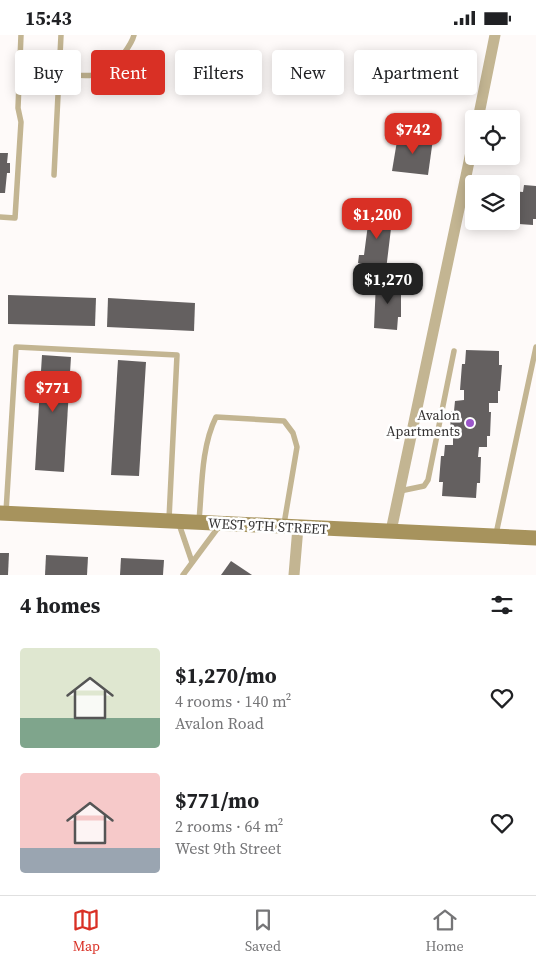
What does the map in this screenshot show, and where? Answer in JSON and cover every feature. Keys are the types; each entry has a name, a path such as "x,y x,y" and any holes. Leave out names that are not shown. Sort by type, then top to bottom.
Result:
{"main road":[{"name":"WEST 9TH STREET","path":"3,514 536,538"}],"street":[{"path":"480,110 495,35"},
{"path":"392,531 468,165"},
{"path":"290,527 294,575"}],"lane":[{"path":"0,217 15,218 21,122 18,109 21,35"},
{"path":"60,50 61,35"},
{"path":"81,75 95,75 109,71 130,46 134,35"},
{"path":"54,175 57,95"},
{"path":"3,514 16,347 177,355 174,521 192,562"},
{"path":"496,536 536,347"},
{"path":"400,491 424,486 428,480 454,351"},
{"path":"199,523 207,443 210,428 216,417 284,421 289,426 295,441 296,454 290,527"},
{"path":"183,575 221,524"}],"building":[{"path":"398,135 433,139 428,175 392,171"},
{"path":"0,153 8,153 7,163 10,163 10,173 7,173 5,193 0,193"},
{"path":"524,185 536,186 536,219 533,219 533,225 520,224 520,192 523,192"},
{"path":"370,209 393,212 386,270 363,268 363,264 358,263 359,255 364,255"},
{"path":"376,282 401,283 401,317 398,317 397,330 374,328"},
{"path":"8,295 96,298 95,326 8,324"},
{"path":"108,298 195,303 194,331 107,327"},
{"name":"Avalon Apartments","path":"466,350 499,351 499,365 502,365 498,403 489,403 489,412 491,412 490,436 487,436 487,447 479,447 478,457 481,457 480,483 477,483 476,498 442,496 443,482 439,482 441,456 444,456 445,445 453,445 453,435 450,434 451,411 454,411 455,401 464,400 464,390 460,390 462,364 465,364"},
{"path":"42,355 71,357 64,472 35,470"},
{"path":"118,360 146,362 139,476 111,475"},
{"path":"0,553 9,553 8,575 0,575"},
{"path":"46,555 88,557 87,575 45,575"},
{"path":"121,558 164,560 163,575 120,575"},
{"path":"231,561 252,575 221,575"}],"place":[{"name":"Avalon Apartments","path":"470,423"}]}
